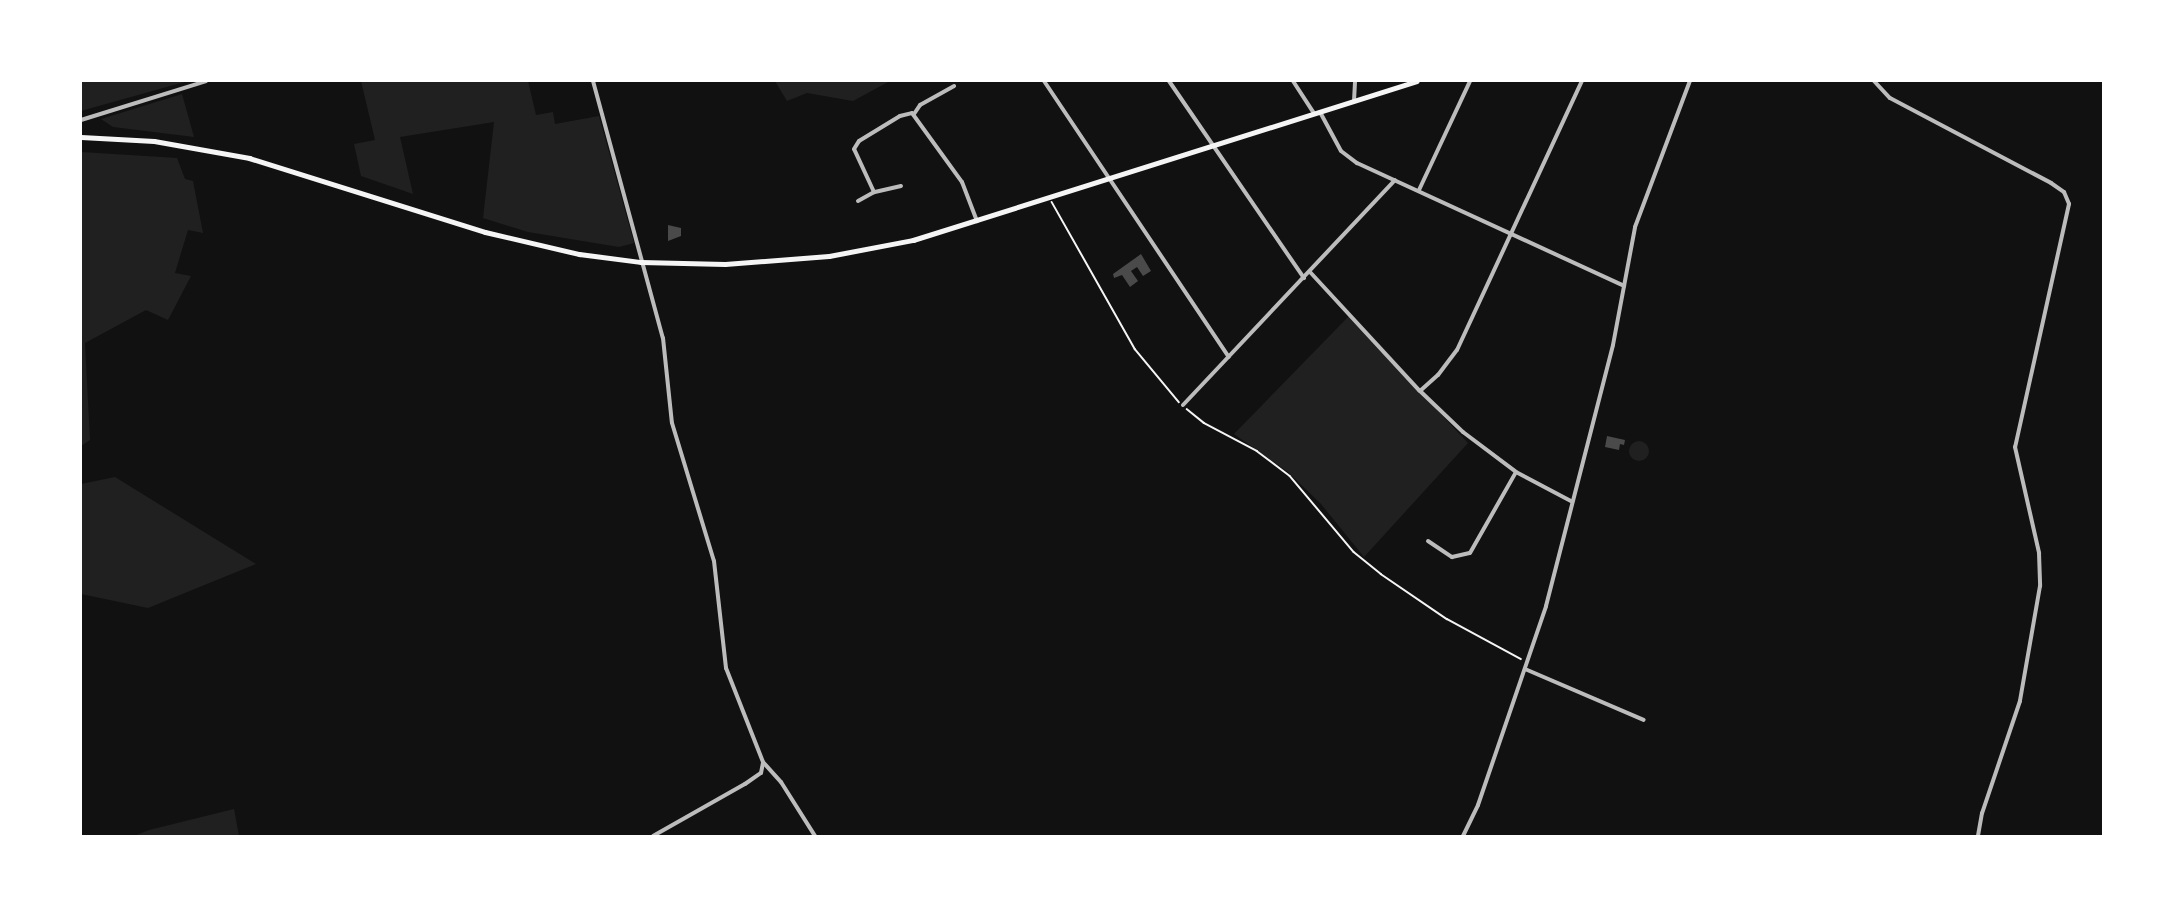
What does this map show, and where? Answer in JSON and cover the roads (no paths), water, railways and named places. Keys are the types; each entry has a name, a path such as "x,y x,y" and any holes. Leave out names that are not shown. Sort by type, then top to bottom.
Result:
{"main road":[{"path":"81,137 154,141 249,158 503,237 579,254 641,262 716,264 804,259 880,247 977,222 1417,81"}],"street":[{"path":"81,120 206,81"},
{"path":"593,81 663,338 672,423 714,561 726,668 763,762 781,782 815,836"},
{"path":"1044,81 1229,357"},
{"path":"1169,81 1304,278"},
{"path":"1293,81 1344,154 1624,286"},
{"path":"1354,101 1355,81"},
{"path":"1419,190 1470,81"},
{"path":"1420,391 1438,375 1455,354 1582,81"},
{"path":"1463,836 1476,811 1549,594 1571,501 1613,345 1646,193 1690,81"},
{"path":"1874,81 1890,98 2051,183 2064,192 2069,204 2015,447 2039,554 2040,586 2020,700 1985,802 1978,836"},
{"path":"874,192 855,156 854,147 900,116 914,114 920,105 954,86"},
{"path":"914,114 965,187 977,222"},
{"path":"1183,405 1395,180"},
{"path":"858,201 874,192 901,186"},
{"path":"1310,272 1420,391 1516,472 1571,501"},
{"path":"1428,541 1452,557 1470,553 1516,472"},
{"path":"1525,669 1644,720"},
{"path":"653,836 746,784 761,773 763,762"}]}
